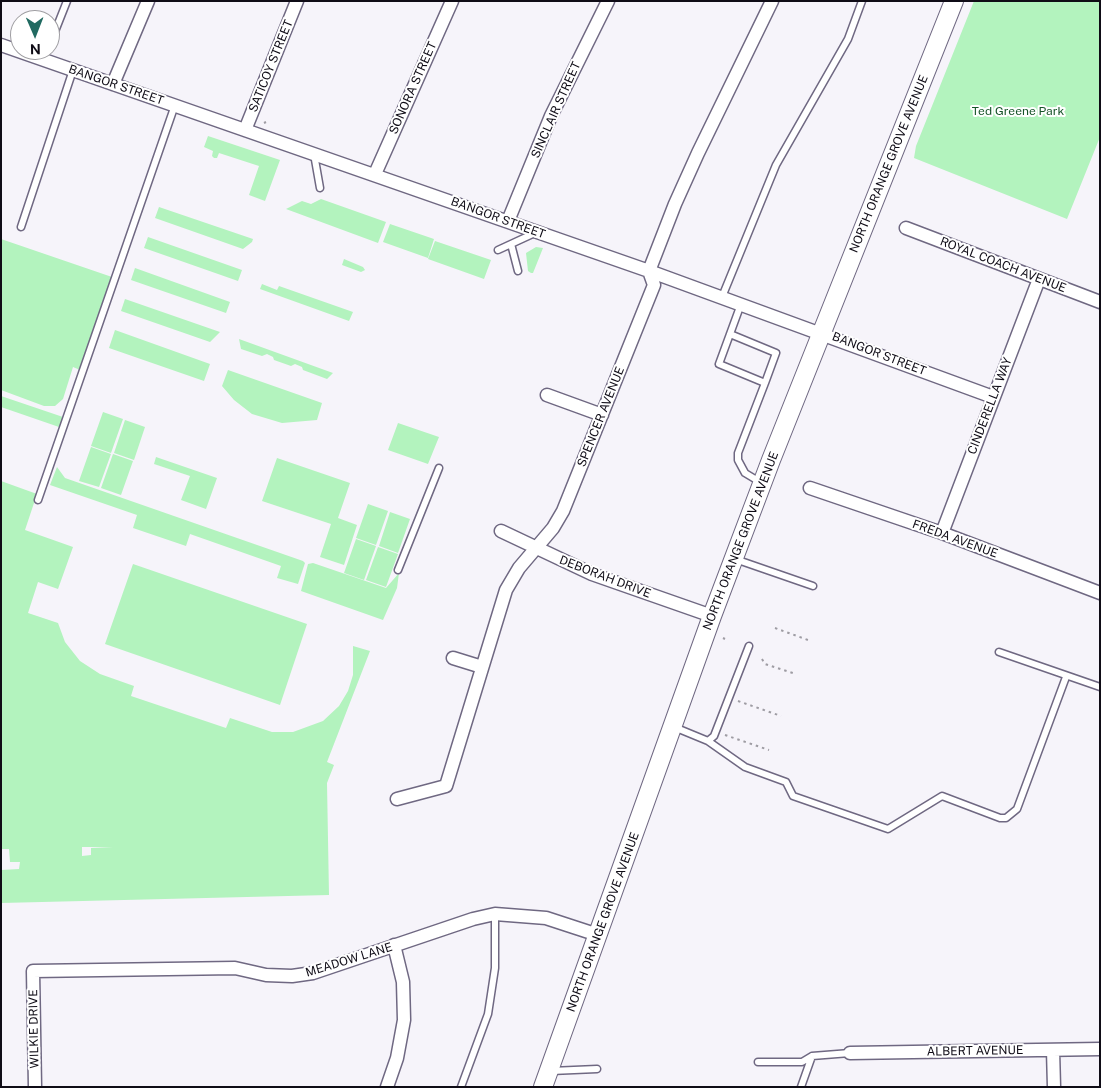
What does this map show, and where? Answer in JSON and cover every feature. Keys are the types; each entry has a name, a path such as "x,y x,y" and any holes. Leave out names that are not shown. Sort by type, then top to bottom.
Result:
{"main road":[{"name":"NORTH ORANGE GROVE AVENUE","path":"546,1079 712,616 762,484 954,1"}],"street":[{"path":"113,84 148,1"},
{"name":"SATICOY STREET","path":"245,130 297,1"},
{"name":"SONORA STREET","path":"375,174 452,1"},
{"name":"SINCLAIR STREET","path":"508,221 551,116 608,1"},
{"name":"SPENCER AVENUE","path":"397,799 446,786 506,590 519,568 553,528 563,511 654,284 650,271 698,152 772,1"},
{"name":"BANGOR STREET","path":"1,45 45,57 73,70 650,271 993,397"},
{"name":"ROYAL COACH AVENUE","path":"906,228 1100,302"},
{"name":"CINDERELLA WAY","path":"942,533 1039,279"},
{"path":"547,395 602,415"},
{"name":"FREDA AVENUE","path":"810,488 942,533 1100,592"},
{"name":"DEBORAH DRIVE","path":"501,531 592,574 712,616"},
{"path":"453,658 482,667"},
{"name":"MEADOW LANE","path":"33,971 234,968 266,975 292,976 313,973 394,945 495,914 546,918 598,935"},
{"path":"387,1087 398,1058 404,1020 403,982 394,945"},
{"name":"WILKIE DRIVE","path":"33,971 35,1087"},
{"name":"ALBERT AVENUE","path":"850,1053 1100,1049"},
{"path":"1053,1050 1054,1087"}],"lane":[{"path":"60,19 67,1"},
{"path":"722,297 776,165 848,39 862,1"},
{"path":"21,227 73,70"},
{"path":"38,500 175,106"},
{"path":"313,153 320,188"},
{"path":"498,250 538,232"},
{"path":"511,244 518,271"},
{"path":"742,304 719,364 765,383"},
{"path":"730,334 776,353 738,453 738,460 745,472 762,484"},
{"path":"398,570 439,468"},
{"path":"734,559 813,586"},
{"path":"708,741 714,736 749,646"},
{"path":"999,652 1066,677 1100,687"},
{"path":"673,726 708,741 744,767 786,782 792,796 888,830 942,796 1000,818 1006,818 1017,809 1066,677"},
{"path":"462,1087 488,1014 492,988 495,914"},
{"path":"758,1062 802,1062 812,1056 850,1053"},
{"path":"801,1087 812,1056"},
{"path":"546,1079 597,1069"}],"path":[{"path":"775,628 808,640"},
{"path":"762,658 765,664 796,674"},
{"path":"738,701 781,716"},
{"path":"725,735 768,750"}],"green space":[{"name":"Ted Greene Park","path":"974,1 1100,1 1100,137 1067,219 914,158 916,146"},
{"path":"208,136 280,160 265,201 249,195 259,166 219,153 217,158 214,158 212,156 213,151 204,147"},
{"path":"321,199 386,222 378,243 286,209 302,201 311,204"},
{"path":"159,207 253,239 252,242 243,249 155,218"},
{"path":"390,224 434,239 428,258 383,242"},
{"path":"148,237 242,270 238,281 144,248"},
{"path":"1,239 112,277 80,370 73,367 63,399 55,406 44,406 1,390"},
{"path":"435,241 491,260 484,279 428,259"},
{"path":"536,247 543,248 533,273 531,273 528,271 526,253"},
{"path":"344,259 363,267 365,270 361,272 342,265"},
{"path":"135,268 230,302 226,313 131,280"},
{"path":"262,284 277,290 279,286 353,312 349,321 260,289"},
{"path":"125,299 220,332 210,342 121,311"},
{"path":"115,330 210,364 204,381 109,348"},
{"path":"239,339 333,373 327,379 303,370 302,367 295,364 291,366 274,360 273,357 267,354 262,356 241,349"},
{"path":"228,370 322,403 317,420 282,423 252,414 234,400 222,386"},
{"path":"1,396 63,417 59,427 1,407"},
{"path":"103,412 123,419 111,453 91,446"},
{"path":"125,420 145,427 134,460 114,453"},
{"path":"398,423 439,437 428,464 388,450"},
{"path":"91,447 111,454 99,487 79,481"},
{"path":"113,454 133,461 121,495 101,488"},
{"path":"156,457 217,478 206,509 181,500 190,476 154,464"},
{"path":"277,458 350,483 338,518 357,525 344,565 320,557 331,524 262,501"},
{"path":"57,467 65,478 303,561 305,563 298,584 277,578 281,566 190,534 186,546 133,528 137,515 50,485"},
{"path":"1,481 37,494 25,530 73,547 58,589 38,582 28,613 58,623 65,642 80,661 100,674 134,686 131,696 226,728 230,718 272,732 293,732 323,721 339,706 348,691 353,675 353,646 370,651 327,762 334,765 327,783 329,895 1,903 1,870 19,869 20,862 10,862 9,849 1,849","holes":["82,847 113,847 91,848 91,855 82,856"]},
{"path":"368,504 388,511 376,545 356,538"},
{"path":"390,512 410,519 398,553 379,546"},
{"path":"356,539 376,546 364,580 344,573"},
{"path":"378,547 398,554 386,587 366,580"},
{"path":"313,563 386,588 399,573 397,588 383,620 301,591 308,564"},
{"path":"133,564 307,624 280,705 105,644"}]}
